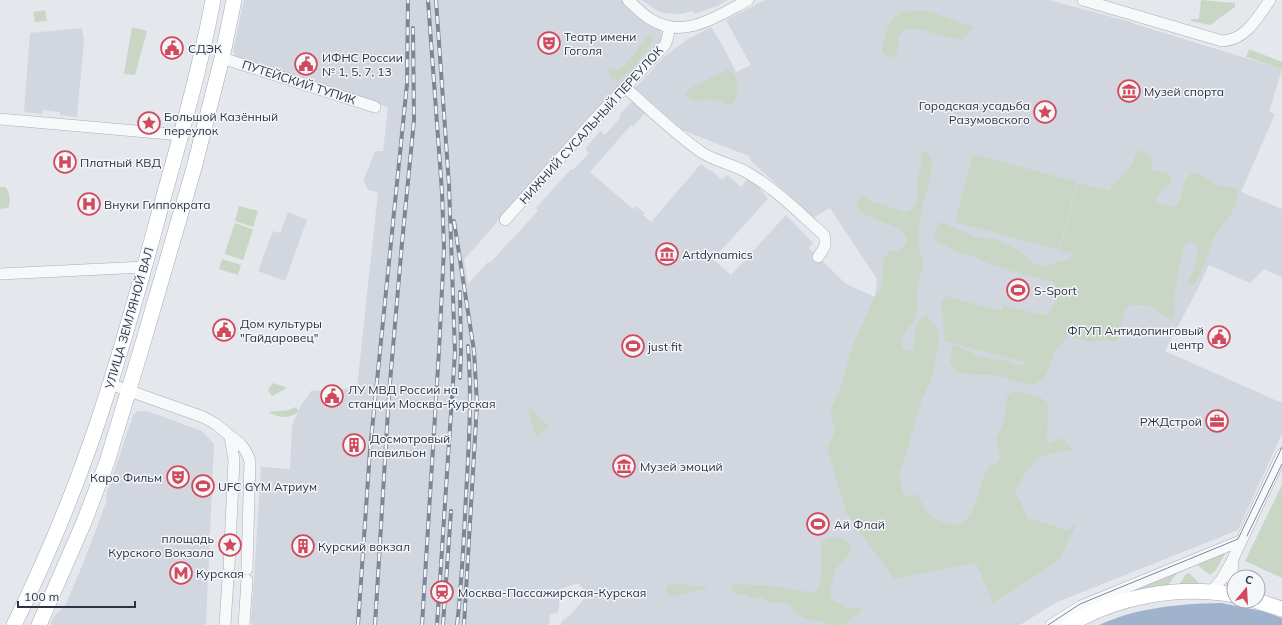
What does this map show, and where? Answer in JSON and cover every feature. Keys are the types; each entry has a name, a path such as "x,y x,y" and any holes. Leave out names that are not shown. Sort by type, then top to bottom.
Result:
{"main road":[{"name":"УЛИЦА ЗЕМЛЯНОЙ ВАЛ","path":"14,625 51,547 71,497 91,443 110,384 181,135 213,0"},
{"name":"УЛИЦА ЗЕМЛЯНОЙ ВАЛ","path":"39,625 84,522 106,462 129,391 194,168 222,58 234,0"},
{"path":"1069,625 1103,609 1137,599 1182,592 1211,592 1226,594"},
{"path":"1266,604 1282,609"}],"street":[{"path":"628,0 648,17 661,25 670,27 684,27 703,23 748,0"},
{"path":"1082,0 1222,41 1236,38 1244,33 1252,25 1270,0"},
{"name":"НИЖНИЙ СУСАЛЬНЫЙ ПЕРЕУЛОК","path":"505,220 664,45 667,40 670,27"},
{"name":"ПУТЕЙСКИЙ ТУПИК","path":"222,58 375,107"},
{"path":"625,87 658,117 710,158 746,172 769,186 824,235 826,242 824,249 818,257"},
{"path":"0,119 181,135"},
{"path":"0,274 144,267"},
{"path":"124,337 124,344 129,349 136,350 142,346 143,343"},
{"path":"110,384 202,417 216,424 239,442 246,450 250,461 244,625"},
{"path":"225,625 234,460 230,436"},
{"path":"1211,592 1221,580 1235,554 1282,454"},
{"path":"1051,625 1081,606 1240,541"},
{"path":"1232,569 1235,554"}],"shaded area":[{"path":"244,0 621,0 643,20 660,30 662,36 659,45 578,129 464,260 468,284 488,262 490,263 538,211 536,208 571,169 573,170 589,153 585,149 600,131 605,135 632,101 645,113 633,127 631,125 590,172 633,209 636,206 645,213 643,215 651,222 701,164 710,171 711,170 722,180 727,175 741,187 748,178 757,185 768,199 713,259 731,275 786,215 813,243 809,248 846,284 875,297 877,279 830,208 813,218 751,161 749,156 682,130 635,88 665,56 688,39 711,27 736,72 751,65 726,20 765,0 1049,0 1134,23 1282,69 1269,112 1275,114 1241,192 1282,209 1282,277 1264,269 1250,283 1209,265 1165,351 1282,403 1282,434 1238,530 1055,603 1020,625 561,625 561,622 572,613 588,594 578,583 561,589 558,613 550,614 549,625 251,625 261,467 290,469 292,425 300,407 311,391 357,388 378,192 368,190 364,179 375,151 383,151 388,107 244,62 236,57 233,51"},
{"path":"642,0 728,0 717,6 694,14 693,11 680,14 663,13"},
{"path":"82,28 84,40 77,117 60,115 60,112 43,110 42,114 24,112 30,33"},
{"path":"288,212 307,220 285,281 258,271 273,231 280,233"},
{"path":"138,411 147,411 202,431 214,444 206,625 50,625 54,616 65,606 82,566 106,503 107,492 133,416"}],"green space":[{"path":"1201,0 1235,3 1235,7 1210,25 1191,21 1191,19 1199,19"},
{"path":"45,10 47,21 35,22 33,12"},
{"path":"929,11 973,27 966,37 961,39 950,38 918,29 906,30 902,32 899,37 898,53 891,58 882,52 887,29 893,19 903,12"},
{"path":"132,27 147,31 135,75 124,74"},
{"path":"648,36 653,37 651,45 635,66 618,82 612,78 609,75 610,68 618,70 622,67"},
{"path":"1249,49 1282,62 1282,69 1246,57"},
{"path":"728,69 737,80 736,97 731,105 715,100 696,100 685,94 692,87"},
{"path":"1138,150 1146,153 1150,157 1153,170 1169,174 1172,178 1171,182 1156,197 1157,201 1160,203 1173,207 1177,204 1186,181 1192,173 1196,173 1218,185 1239,189 1234,209 1215,236 1203,269 1193,285 1189,285 1188,282 1197,259 1197,244 1194,242 1186,244 1183,247 1174,299 1175,311 1172,319 1148,305 1131,305 1125,310 1118,338 1115,341 1103,340 1090,342 1067,336 1062,345 1055,350 1045,378 1035,384 1027,385 995,375 956,373 950,361 952,346 956,345 980,357 1005,360 1017,365 1023,365 1025,362 945,341 941,303 945,296 1001,311 1003,305 1048,316 1058,292 1053,282 987,263 973,256 957,252 938,242 933,235 938,225 941,222 975,237 994,239 1017,249 1032,262 1044,267 1056,262 1069,260 1072,254 1060,251 1078,183 1110,191 1112,185 1120,179 1131,166"},
{"path":"923,151 929,153 932,166 919,231 919,247 923,266 918,284 918,304 916,317 904,334 902,343 903,349 912,351 915,331 919,321 927,316 937,327 939,341 934,370 922,399 900,473 901,484 905,496 909,497 917,494 929,514 937,520 950,524 958,524 964,521 973,509 984,477 990,465 995,465 1000,459 996,440 1005,418 1007,397 1013,392 1026,393 1041,398 1048,403 1047,444 1062,438 1073,450 1051,453 1039,458 1026,473 1015,491 1028,518 1067,530 1077,523 1059,560 993,603 976,563 894,579 847,514 827,449 835,431 830,412 839,391 853,345 874,298 882,286 882,268 885,256 891,250 899,251 905,244 906,238 897,228 863,213 857,208 857,200 863,196 871,201 904,212 912,209 918,199 916,182 921,166 921,154"},
{"path":"973,154 1077,182 1059,250 955,222"},
{"path":"0,187 5,187 8,191 10,200 8,208 0,209"},
{"path":"239,206 258,211 253,227 235,221"},
{"path":"235,223 253,230 243,260 225,254"},
{"path":"222,259 241,265 238,275 219,269"},
{"path":"273,383 287,388 272,396 268,390"},
{"path":"296,407 298,412 287,417 268,412 289,410"},
{"path":"531,409 549,426 539,436 535,435 529,411"},
{"path":"1282,485 1282,578 1266,571 1266,569 1262,569 1245,561"},
{"path":"829,537 845,540 852,547 850,553 835,570 830,593 832,600 847,608 861,607 859,614 850,619 845,625 827,625 823,621 813,621 804,618 796,613 792,607 783,603 770,603 762,598 752,598 746,595 737,594 732,590 731,587 733,584 767,585 815,593 821,574 822,542"},
{"path":"1226,552 1216,570 1210,575 1196,564"},
{"path":"1178,572 1168,585 1124,593"},
{"path":"1189,573 1199,583 1196,585 1179,585 1186,574"},
{"path":"681,583 691,586 705,586 706,589 693,591 674,597 671,597 666,592 668,586"}],"water":[{"path":"1221,603 1226,604 1226,609 1252,609 1262,611 1282,618 1282,625 1099,625 1144,610 1189,604"}],"tram line":[{"path":"1048,625 1080,604 1238,539 1282,447"},
{"path":"1247,536 1282,464"}],"railway":[{"path":"358,625 370,450 407,84 408,0"},
{"path":"422,625 444,248 442,192 428,0"},
{"path":"436,0 449,185 455,352 437,625"},
{"path":"375,625 389,394 414,120 413,28"},
{"path":"454,221 474,351 477,404 464,625"},
{"path":"460,292 460,378"},
{"path":"457,625 463,560 469,439 470,383 468,346"},
{"path":"443,625 451,511"}],"place":[{"name":"Театр имени Гоголя","path":"549,43"},
{"name":"СДЭК","path":"172,48"},
{"name":"ИФНС России № 1, 5, 7, 13","path":"306,64"},
{"name":"Музей спорта","path":"1129,91"},
{"name":"Городская усадьба Разумовского","path":"1045,112"},
{"name":"Большой Казённый переулок","path":"149,123"},
{"name":"Платный КВД","path":"65,162"},
{"name":"Внуки Гиппократа","path":"89,204"},
{"name":"Artdynamics","path":"667,254"},
{"name":"S-Sport","path":"1018,290"},
{"name":"Дом культуры \"Гайдаровец\"","path":"224,330"},
{"name":"ФГУП Антидопинговый центр","path":"1219,337"},
{"name":"just fit","path":"633,346"},
{"name":"ЛУ МВД России на станции Москва-Курская","path":"332,396"},
{"name":"РЖДстрой","path":"1217,421"},
{"name":"Досмотровый павильон","path":"354,445"},
{"name":"Музей эмоций","path":"624,466"},
{"name":"Каро Фильм","path":"178,477"},
{"name":"UFC GYM Атриум","path":"203,486"},
{"name":"Ай Флай","path":"818,524"},
{"name":"площадь Курского Вокзала","path":"230,545"},
{"name":"Курский вокзал","path":"303,546"},
{"name":"Курская","path":"181,573"},
{"name":"Москва-Пассажирская-Курская","path":"442,592"}]}
